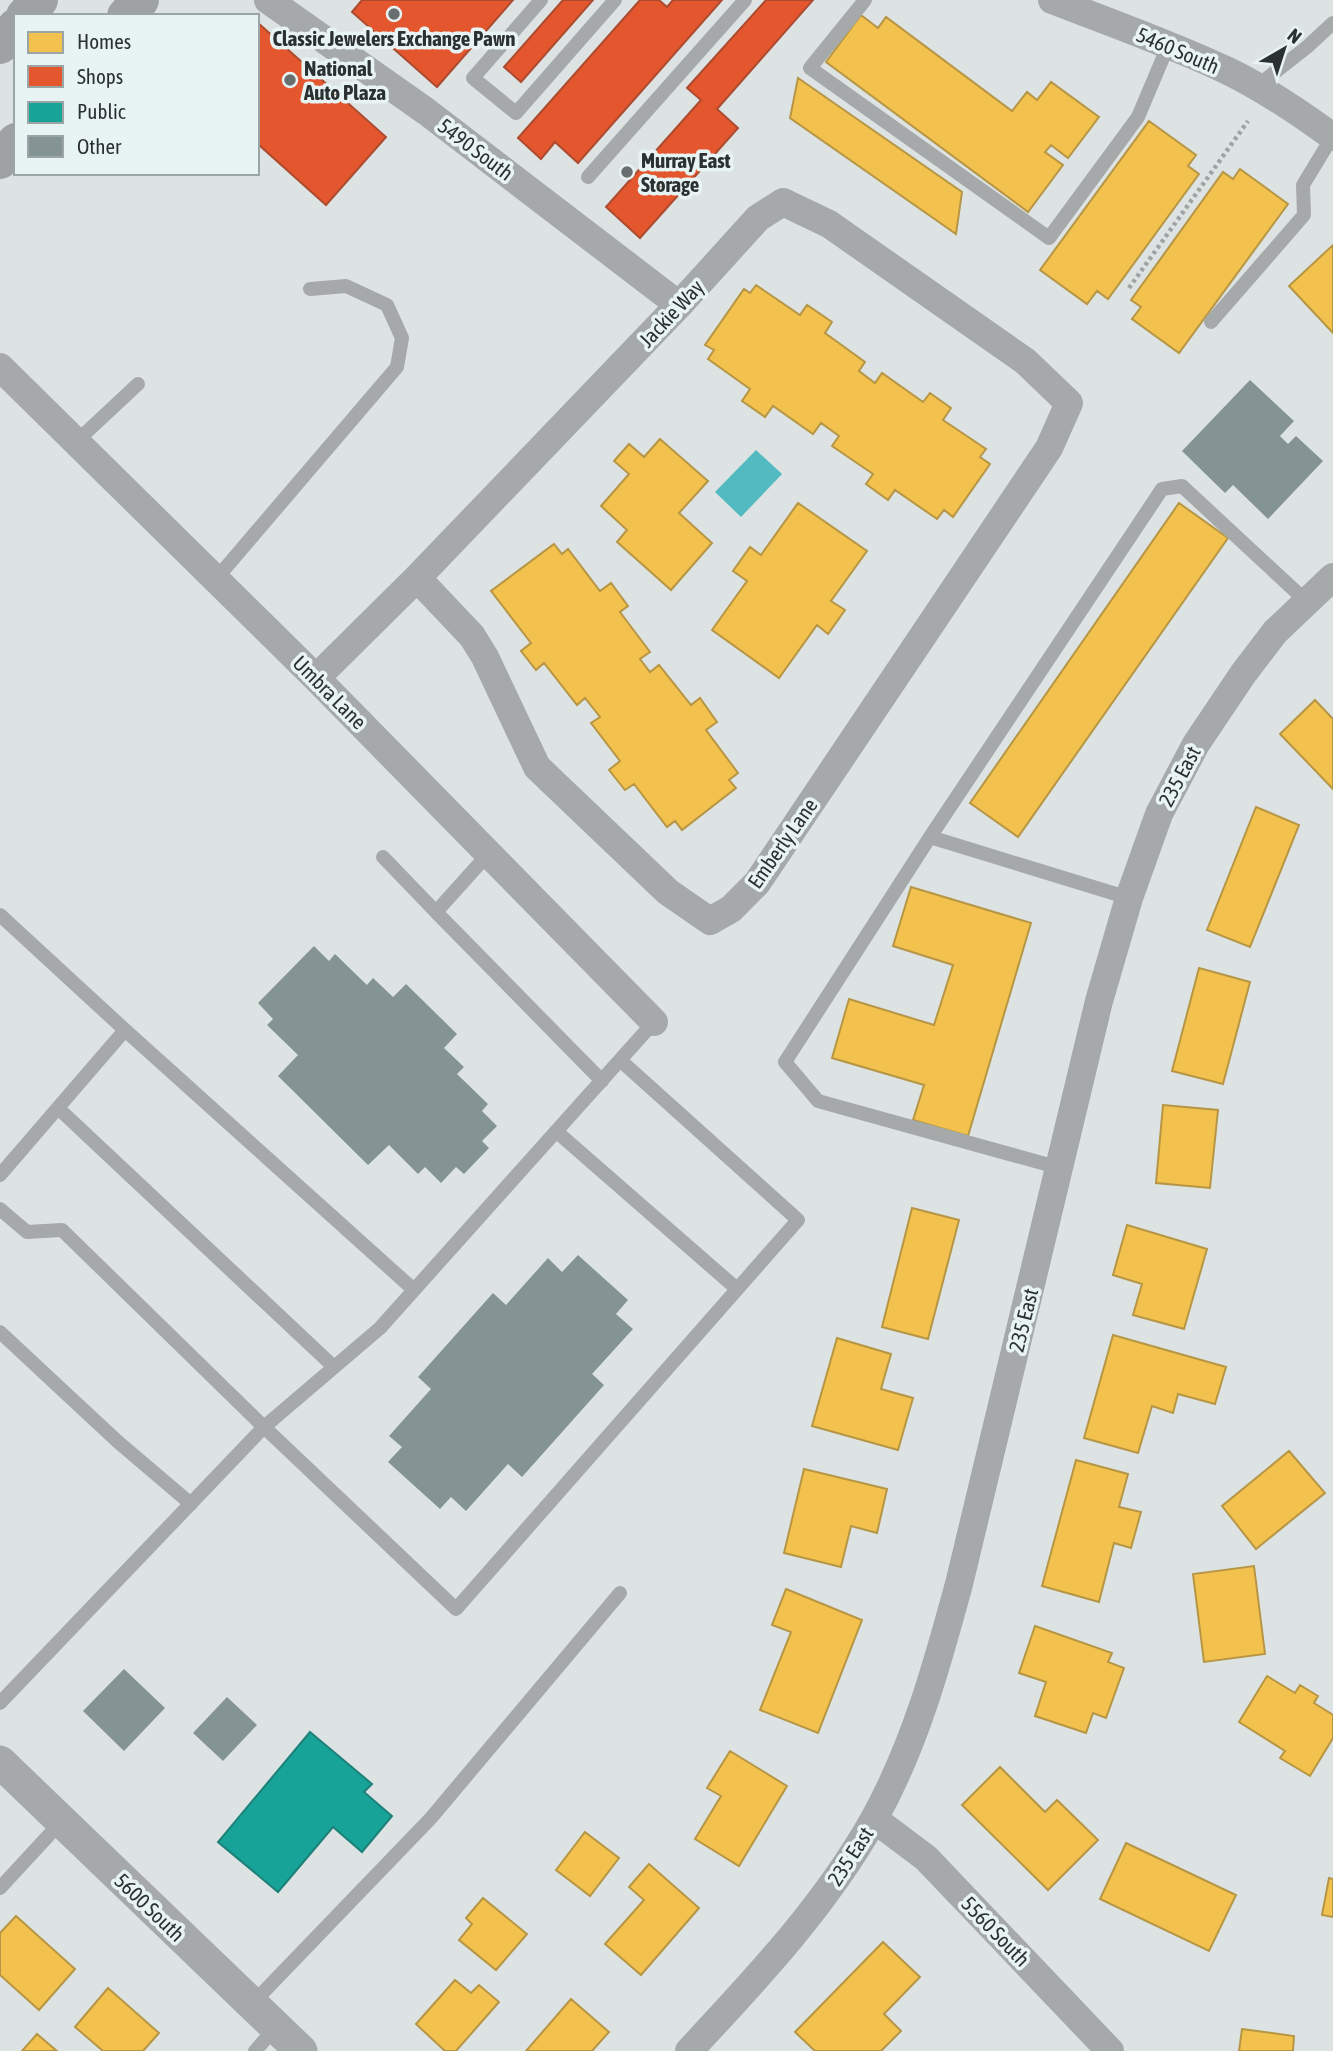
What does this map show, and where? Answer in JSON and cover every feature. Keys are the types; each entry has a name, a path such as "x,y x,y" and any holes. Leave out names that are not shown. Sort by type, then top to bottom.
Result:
{"main road":[{"path":"28,14 39,0"},
{"path":"128,14 140,0"},
{"path":"0,45 14,29"},
{"path":"0,160 14,144"}],"street":[{"name":"5490 South","path":"268,0 427,112 679,305"},
{"name":"5460 South","path":"1052,0 1089,6 1168,46 1229,72 1330,130"},
{"name":"Jackie Way","path":"316,678 417,578 679,305 758,218 783,202 829,224 1025,361 1069,403"},
{"name":"Umbra Lane","path":"0,367 316,678 654,1022"},
{"name":"Emberly Lane","path":"417,578 472,636 485,657 537,767 668,892 710,921 731,909 757,883 1049,448 1069,403"},
{"name":"235 East","path":"689,2051 767,1968 814,1911 874,1819 902,1760 933,1679 958,1584 1099,1001 1129,898 1159,814 1196,744 1259,653 1275,632 1324,590"},
{"name":"5600 South","path":"0,1762 252,2004 265,2039 301,2051"},
{"name":"5560 South","path":"874,1819 926,1858 1110,2051"}],"lane":[{"path":"541,0 473,78 516,113 615,0"},
{"path":"589,177 744,0"},
{"path":"865,0 810,68 1049,238 1138,117 1168,46"},
{"path":"1256,87 1333,23"},
{"path":"1211,322 1304,215 1303,185 1330,130"},
{"path":"216,579 397,367 401,338 387,305 346,286 310,289"},
{"path":"77,441 138,384"},
{"path":"1060,1168 818,1101 785,1062 930,837 1162,489 1182,486 1324,590"},
{"path":"930,837 1129,898"},
{"path":"436,912 489,853"},
{"path":"383,856 602,1081"},
{"path":"0,915 414,1290"},
{"path":"0,1703 264,1427 380,1328 654,1022"},
{"path":"0,1175 125,1030"},
{"path":"0,1209 27,1232 62,1230 456,1609 797,1220 620,1060"},
{"path":"58,1108 334,1367"},
{"path":"557,1132 737,1289"},
{"path":"0,1332 117,1441 191,1504"},
{"path":"252,2004 431,1818 620,1593"},
{"path":"0,1888 61,1822"}],"path":[{"path":"1129,288 1248,121"}],"water":[{"path":"756,450 782,474 741,517 715,492"}],"building: Homes":[{"path":"861,15 878,28 886,17 1012,111 1027,92 1037,100 1051,82 1099,117 1068,158 1051,145 1045,152 1063,165 1028,212 826,62"},
{"path":"798,78 962,192 956,234 790,118"},
{"path":"1149,121 1196,155 1188,166 1199,174 1108,299 1097,291 1087,304 1040,270"},
{"path":"1240,169 1288,204 1179,353 1132,319 1141,307 1131,300 1223,172 1233,179"},
{"path":"1333,245 1333,333 1289,286"},
{"path":"756,285 800,315 807,305 832,322 825,333 865,362 859,371 875,383 882,373 923,402 930,393 951,408 943,420 986,449 980,457 990,464 953,517 944,510 937,519 895,490 888,500 866,484 873,474 832,446 839,436 821,423 813,434 773,406 765,417 742,401 750,389 708,359 714,350 705,345 744,289 750,293"},
{"path":"660,439 708,481 679,513 712,543 671,590 617,542 627,530 601,506 629,474 614,461 629,444 644,457"},
{"path":"798,503 867,551 831,601 845,610 828,634 817,625 779,678 712,630 747,581 733,571 750,547 761,555"},
{"path":"1179,503 1228,538 1018,837 970,803"},
{"path":"554,544 562,554 568,549 600,591 611,583 628,606 620,612 650,652 640,659 650,672 659,665 691,705 700,698 717,722 706,730 738,773 729,780 736,788 682,830 675,821 667,827 634,784 625,790 609,770 620,761 591,723 600,717 585,698 577,705 544,663 536,670 521,651 531,643 491,591"},
{"path":"1315,700 1333,719 1333,789 1280,734"},
{"path":"1256,807 1299,825 1250,947 1207,930"},
{"path":"911,887 1031,923 968,1136 913,1120 924,1085 832,1058 849,999 934,1025 953,965 893,946"},
{"path":"1199,968 1250,982 1223,1084 1172,1071"},
{"path":"1163,1105 1218,1110 1210,1188 1156,1183"},
{"path":"912,1208 959,1220 928,1339 882,1327"},
{"path":"1127,1225 1207,1249 1184,1329 1133,1315 1142,1284 1113,1275"},
{"path":"1113,1335 1226,1367 1215,1404 1178,1394 1173,1413 1152,1406 1138,1453 1084,1438"},
{"path":"837,1338 891,1354 881,1389 913,1398 898,1450 812,1426"},
{"path":"1289,1451 1325,1493 1256,1549 1222,1506"},
{"path":"1076,1460 1128,1474 1119,1507 1141,1512 1131,1548 1114,1543 1099,1602 1042,1586"},
{"path":"804,1469 887,1489 877,1533 851,1526 841,1567 784,1553"},
{"path":"1254,1566 1265,1654 1204,1662 1193,1574"},
{"path":"786,1589 862,1620 818,1733 760,1710 791,1632 772,1625"},
{"path":"1035,1626 1112,1653 1108,1662 1124,1668 1106,1718 1093,1713 1086,1733 1035,1716 1046,1682 1019,1673"},
{"path":"1267,1676 1295,1693 1300,1685 1318,1696 1314,1703 1333,1715 1333,1738 1310,1776 1280,1758 1285,1751 1239,1722"},
{"path":"730,1751 787,1786 739,1866 695,1839 721,1796 707,1788"},
{"path":"1000,1767 1045,1812 1057,1800 1098,1840 1048,1890 962,1805"},
{"path":"585,1832 619,1858 590,1896 556,1870"},
{"path":"1126,1843 1236,1895 1209,1951 1100,1899"},
{"path":"649,1864 699,1908 641,1975 605,1944 644,1900 629,1887"},
{"path":"1329,1878 1333,1879 1333,1917 1322,1915"},
{"path":"483,1898 527,1934 496,1970 459,1940 472,1924 466,1918"},
{"path":"16,1916 75,1969 39,2010 0,1975 0,1933"},
{"path":"883,1942 920,1977 884,2014 901,2031 881,2051 815,2051 795,2032"},
{"path":"455,1980 471,1993 479,1985 499,2002 456,2051 445,2051 416,2024"},
{"path":"108,1988 159,2033 143,2051 103,2051 75,2027"},
{"path":"571,1999 609,2032 592,2051 526,2051"},
{"path":"1242,2029 1294,2036 1293,2051 1239,2051"},
{"path":"37,2034 57,2051 22,2051"}],"building: Shops":[{"path":"362,0 513,0 437,87 352,12"},
{"path":"563,0 593,0 521,82 504,67"},
{"path":"640,0 659,0 667,7 673,0 722,0 578,163 555,142 541,159 518,138"},
{"path":"766,0 813,0 717,109 738,128 640,238 606,207 701,100 687,88"},
{"name":"National Auto Plaza","path":"259,24 386,137 326,205 260,146"}],"building: Public":[{"path":"310,1732 372,1784 364,1792 392,1816 362,1852 333,1827 278,1892 218,1842"}],"building: Other":[{"path":"1250,380 1294,421 1280,436 1288,444 1296,436 1323,461 1268,519 1233,485 1225,493 1182,451"},
{"path":"314,946 329,961 335,954 367,985 373,978 393,997 406,984 457,1034 444,1048 464,1067 457,1074 488,1104 482,1111 497,1126 482,1141 489,1148 464,1174 456,1167 441,1183 425,1167 418,1174 389,1145 368,1165 278,1076 298,1055 267,1025 273,1019 258,1003"},
{"path":"578,1255 628,1300 616,1314 633,1329 592,1374 604,1385 522,1477 508,1464 466,1511 451,1497 440,1509 388,1462 402,1447 389,1436 431,1389 418,1377 493,1293 506,1305 548,1258 562,1272"},
{"path":"124,1669 165,1708 124,1751 83,1711"},
{"path":"227,1697 257,1725 223,1761 193,1733"}],"place":[{"name":"Classic Jewelers Exchange Pawn","path":"394,14"},
{"name":"National Auto Plaza","path":"290,80"},
{"name":"Murray East Storage","path":"627,172"}]}
